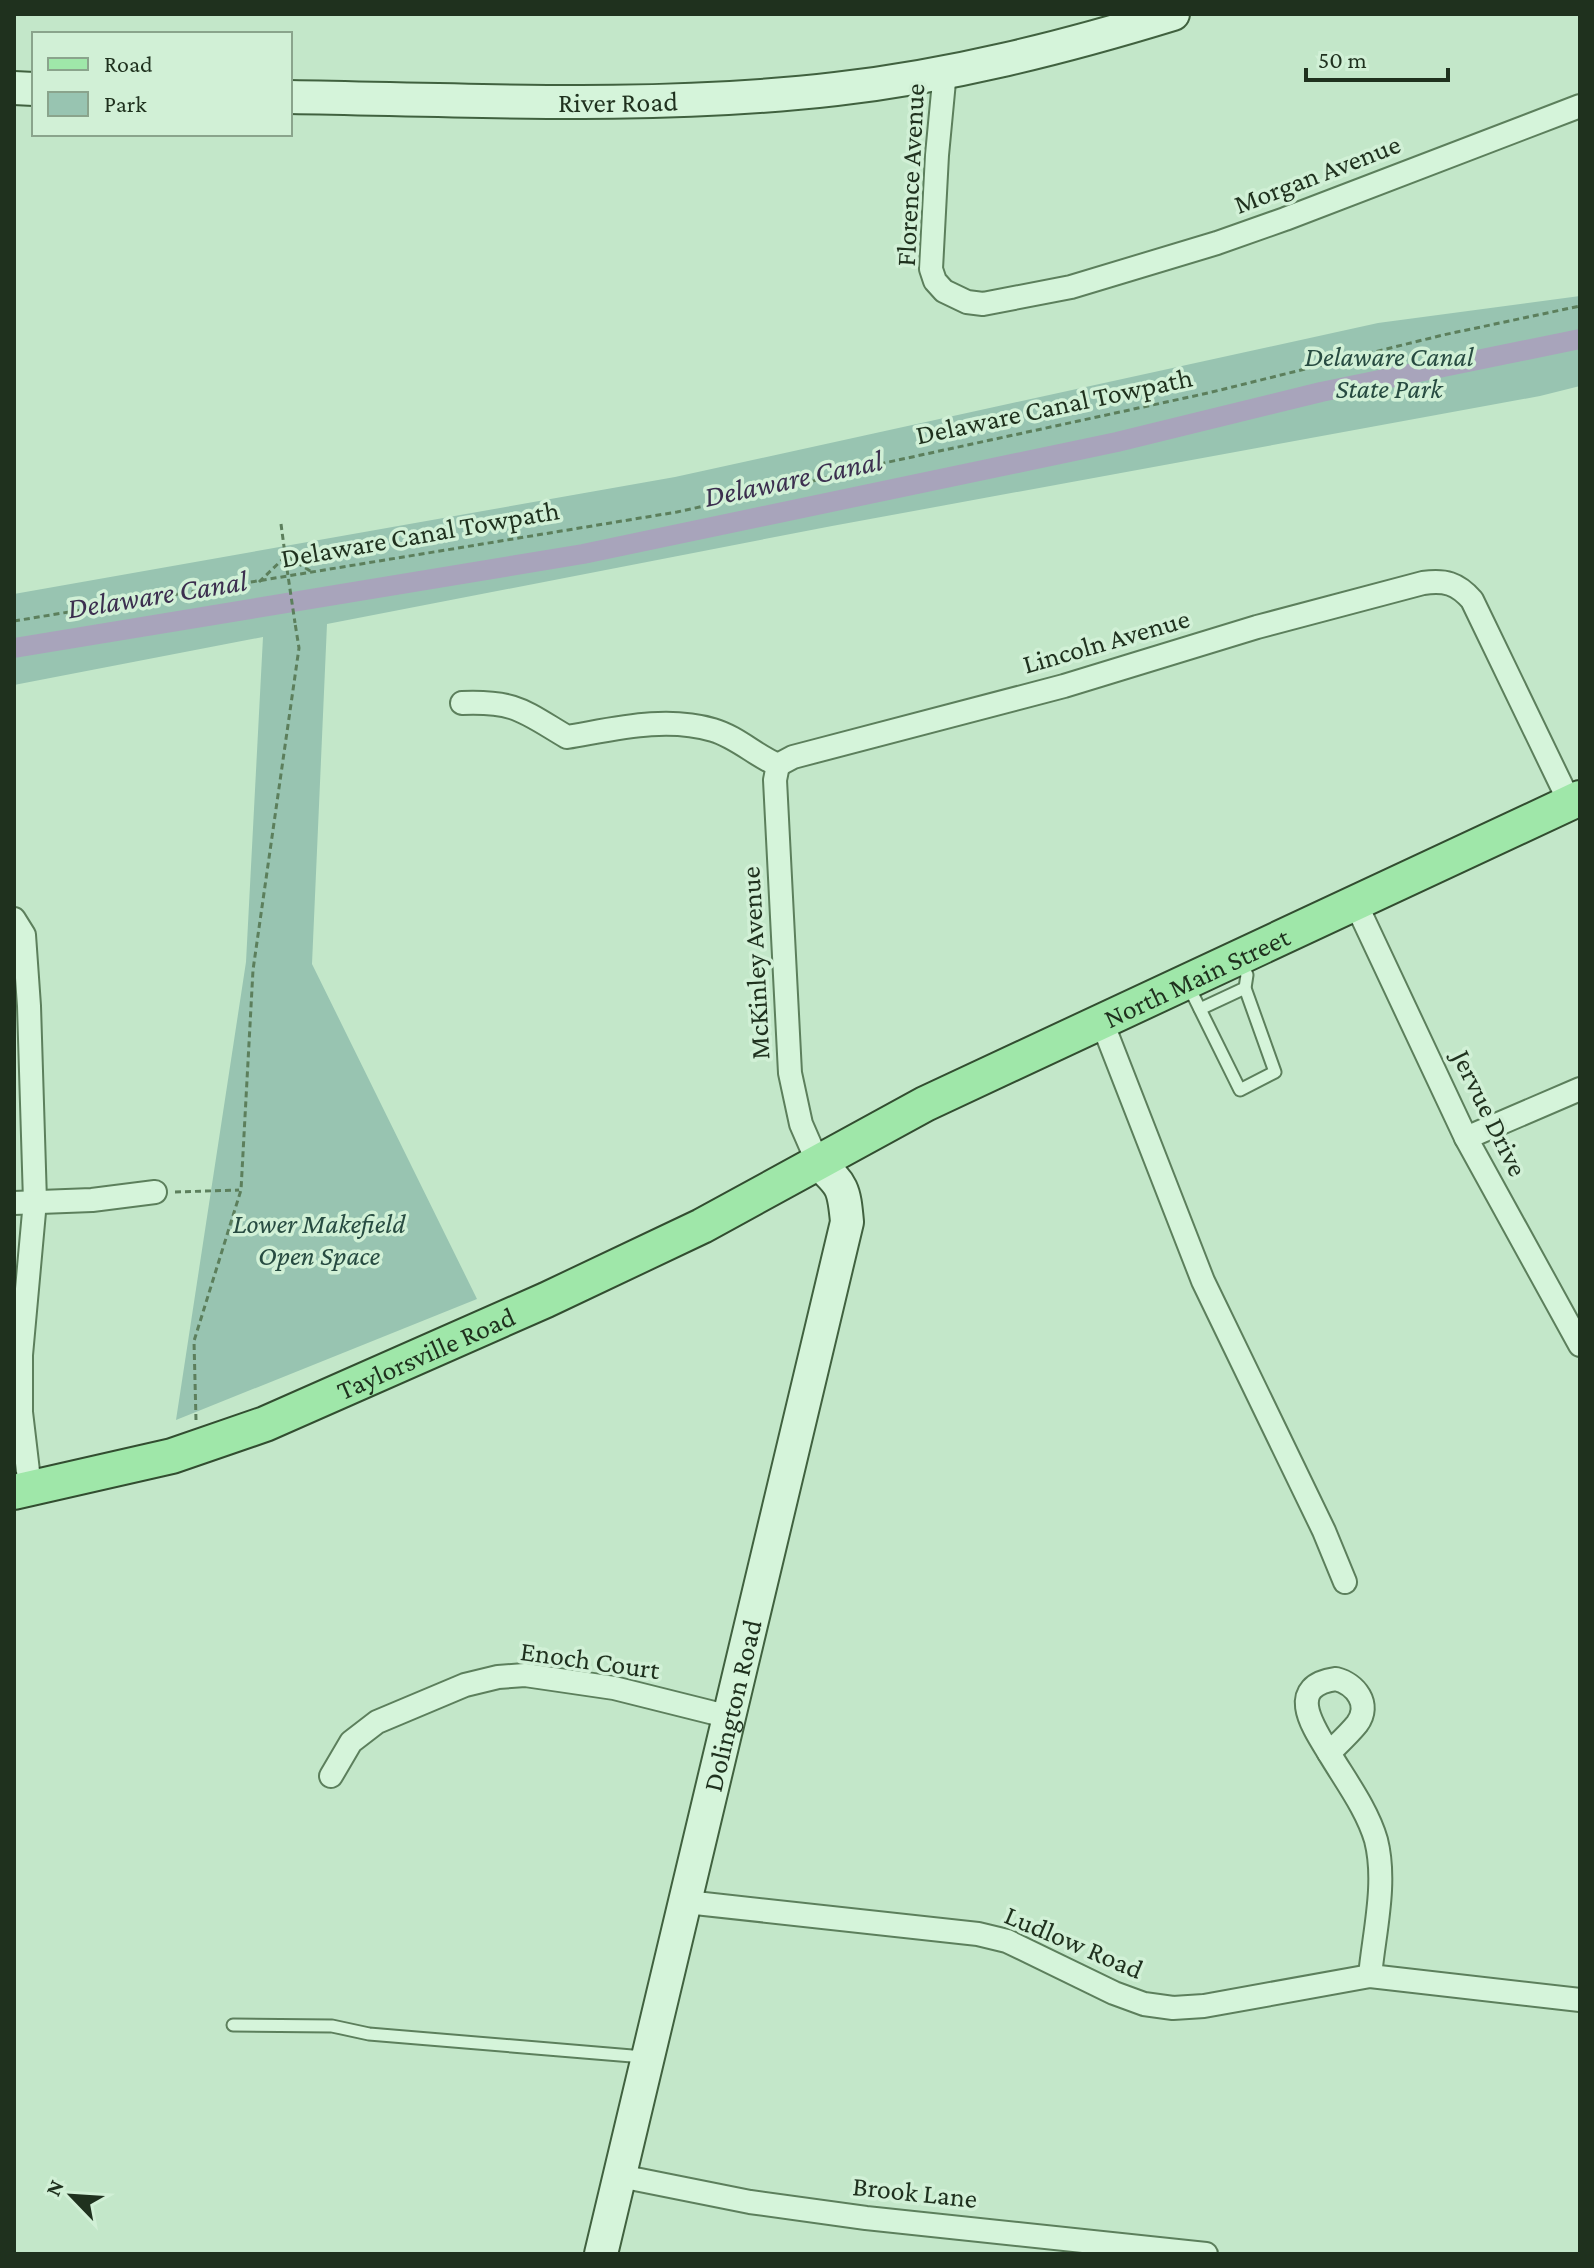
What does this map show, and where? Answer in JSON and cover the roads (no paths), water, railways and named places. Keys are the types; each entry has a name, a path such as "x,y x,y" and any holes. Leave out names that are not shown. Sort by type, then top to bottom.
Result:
{"main road":[{"name":"North Main Street","path":"818,1163 925,1104 1102,1022 1193,996 1242,973 1356,904 1575,801"},
{"name":"Taylorsville Road","path":"22,1490 138,1465 265,1424 546,1300 702,1226 818,1163"}],"street":[{"name":"River Road","path":"292,97 530,102 760,96 838,89 1024,56 1173,14"},
{"name":"Florence Avenue","path":"945,71 931,269 935,281 954,298 983,304 1071,287"},
{"name":"Morgan Avenue","path":"1071,287 1285,219 1580,106"},
{"name":"Lincoln Avenue","path":"774,764 1064,686 1257,627 1440,581 1453,583 1472,600 1575,801"},
{"path":"462,703 494,702 514,706 567,737 651,724 712,730 734,739 774,764"},
{"name":"McKinley Avenue","path":"774,764 790,1073 801,1124 818,1163"},
{"name":"Jervue Drive","path":"1356,904 1466,1138 1579,1345"},
{"path":"14,919 24,935 29,1006 21,1355 22,1490"},
{"path":"1102,1022 1203,1281 1324,1531 1345,1582"},
{"path":"1466,1138 1580,1089"},
{"name":"Dolington Road","path":"601,2254 847,1222 845,1198 839,1182 818,1163"},
{"path":"25,1202 92,1200 155,1192"},
{"name":"Enoch Court","path":"331,1776 351,1742 377,1722 465,1685 498,1677 525,1675 614,1688 730,1717"},
{"path":"1329,1753 1371,1826 1376,1842 1380,1885 1370,1976"},
{"name":"Ludlow Road","path":"686,1902 978,1934 1007,1941 1114,1993 1144,2004 1173,2008 1204,2006 1370,1976 1580,2000"},
{"name":"Brook Lane","path":"620,2176 750,2202 866,2218 1206,2254"}],"lane":[{"path":"1193,996 1240,1090 1275,1072 1242,973"},
{"path":"233,2025 332,2026 369,2034 648,2057"}],"waterway":[{"name":"Delaware Canal","path":"14,648 583,554 1117,442 1321,392 1580,339"}],"park label":[{"name":"Delaware Canal State Park","path":"1389,372"},
{"name":"Lower Makefield Open Space","path":"319,1239"}]}
